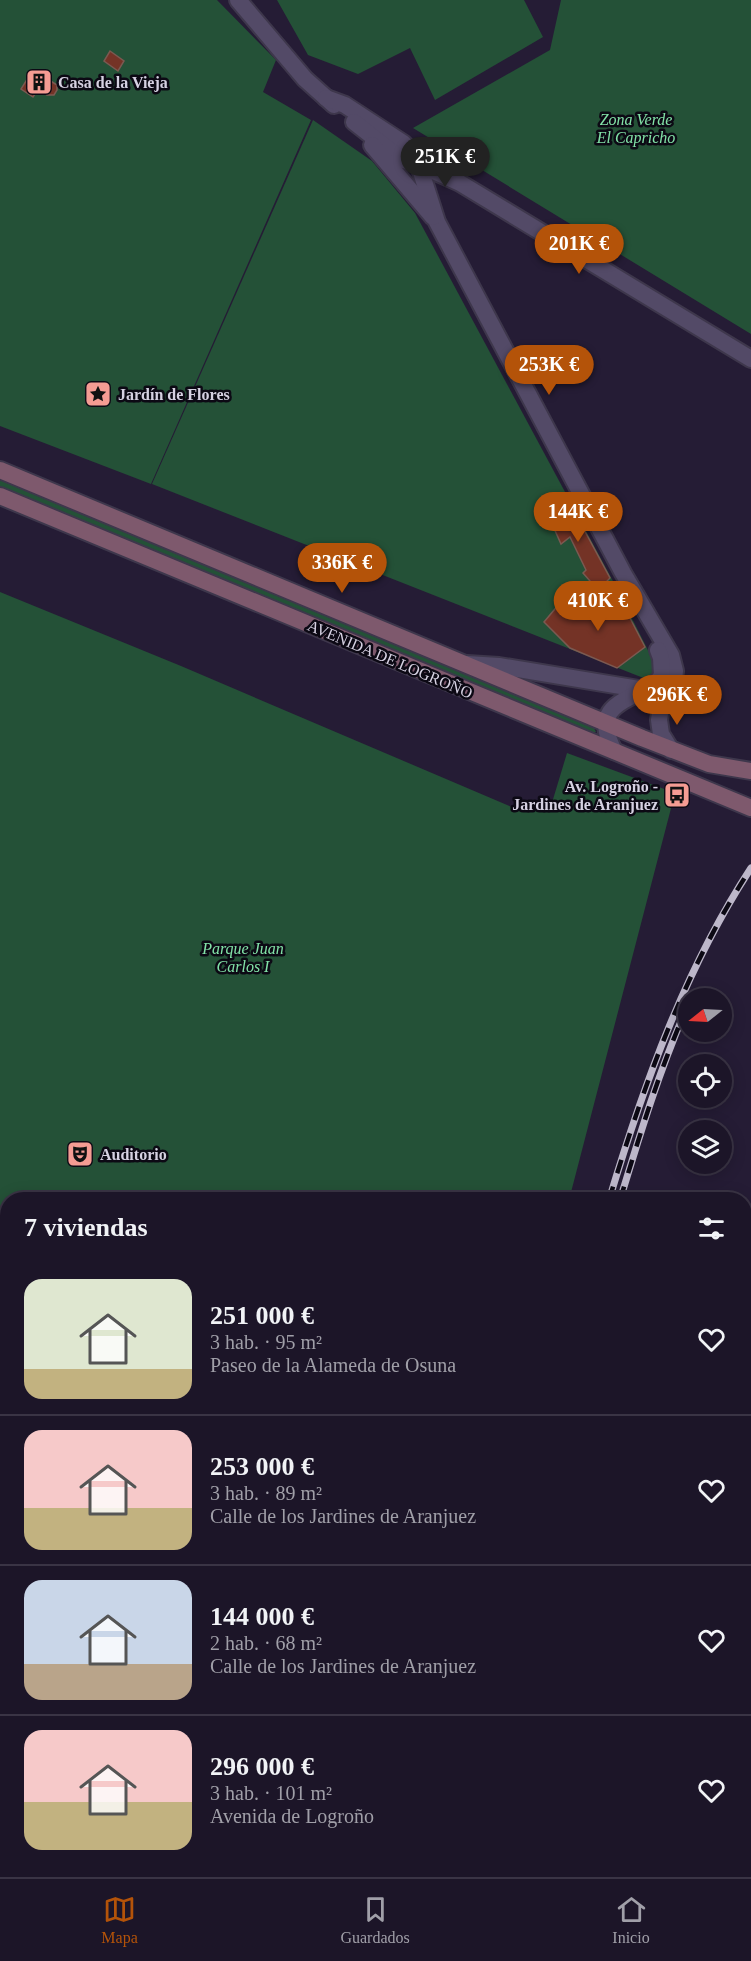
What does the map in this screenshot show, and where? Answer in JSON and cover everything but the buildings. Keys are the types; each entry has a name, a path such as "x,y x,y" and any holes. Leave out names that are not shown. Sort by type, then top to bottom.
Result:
{"main road":[{"name":"AVENIDA DE LOGROÑO","path":"0,470 671,750 709,764 751,771"},
{"name":"AVENIDA DE LOGROÑO","path":"0,496 751,808"}],"street":[{"path":"238,0 305,79 401,159 460,183 751,359"},
{"path":"326,98 345,105 403,143 411,149 420,165 437,222 631,586 671,655 675,671 673,685 661,706 659,720 661,734 671,750"},
{"path":"355,123 437,222"},
{"path":"614,751 606,736 605,723 608,712 624,699 656,684 662,676 663,668 631,586"},
{"name":"AVENIDA DE LOGROÑO","path":"464,664 499,666 645,690"}],"green space":[{"path":"0,0 217,0 276,60 263,92 311,120 151,484 0,426"},
{"path":"277,0 524,0 543,37 435,100 410,48 358,74 308,55"},
{"name":"Zona Verde El Capricho","path":"561,0 751,0 751,334 413,128 550,50"},
{"path":"313,120 372,161 415,213 614,583 657,668 654,676 646,679 152,484"},
{"path":"0,480 594,728 596,732 593,733 546,714 0,487"},
{"name":"Parque Juan Carlos I","path":"0,592 181,666 514,808 551,806 567,753 675,793 571,1192 0,1192"}],"railway":[{"path":"612,1192 668,1028 706,946 751,868"},
{"path":"622,1192 659,1077 678,1029"}],"place":[{"name":"Casa de la Vieja","path":"39,82"},
{"name":"Jardín de Flores","path":"98,394"},
{"name":"Av. Logroño - Jardines de Aranjuez","path":"677,795"},
{"name":"Auditorio","path":"80,1154"}]}
